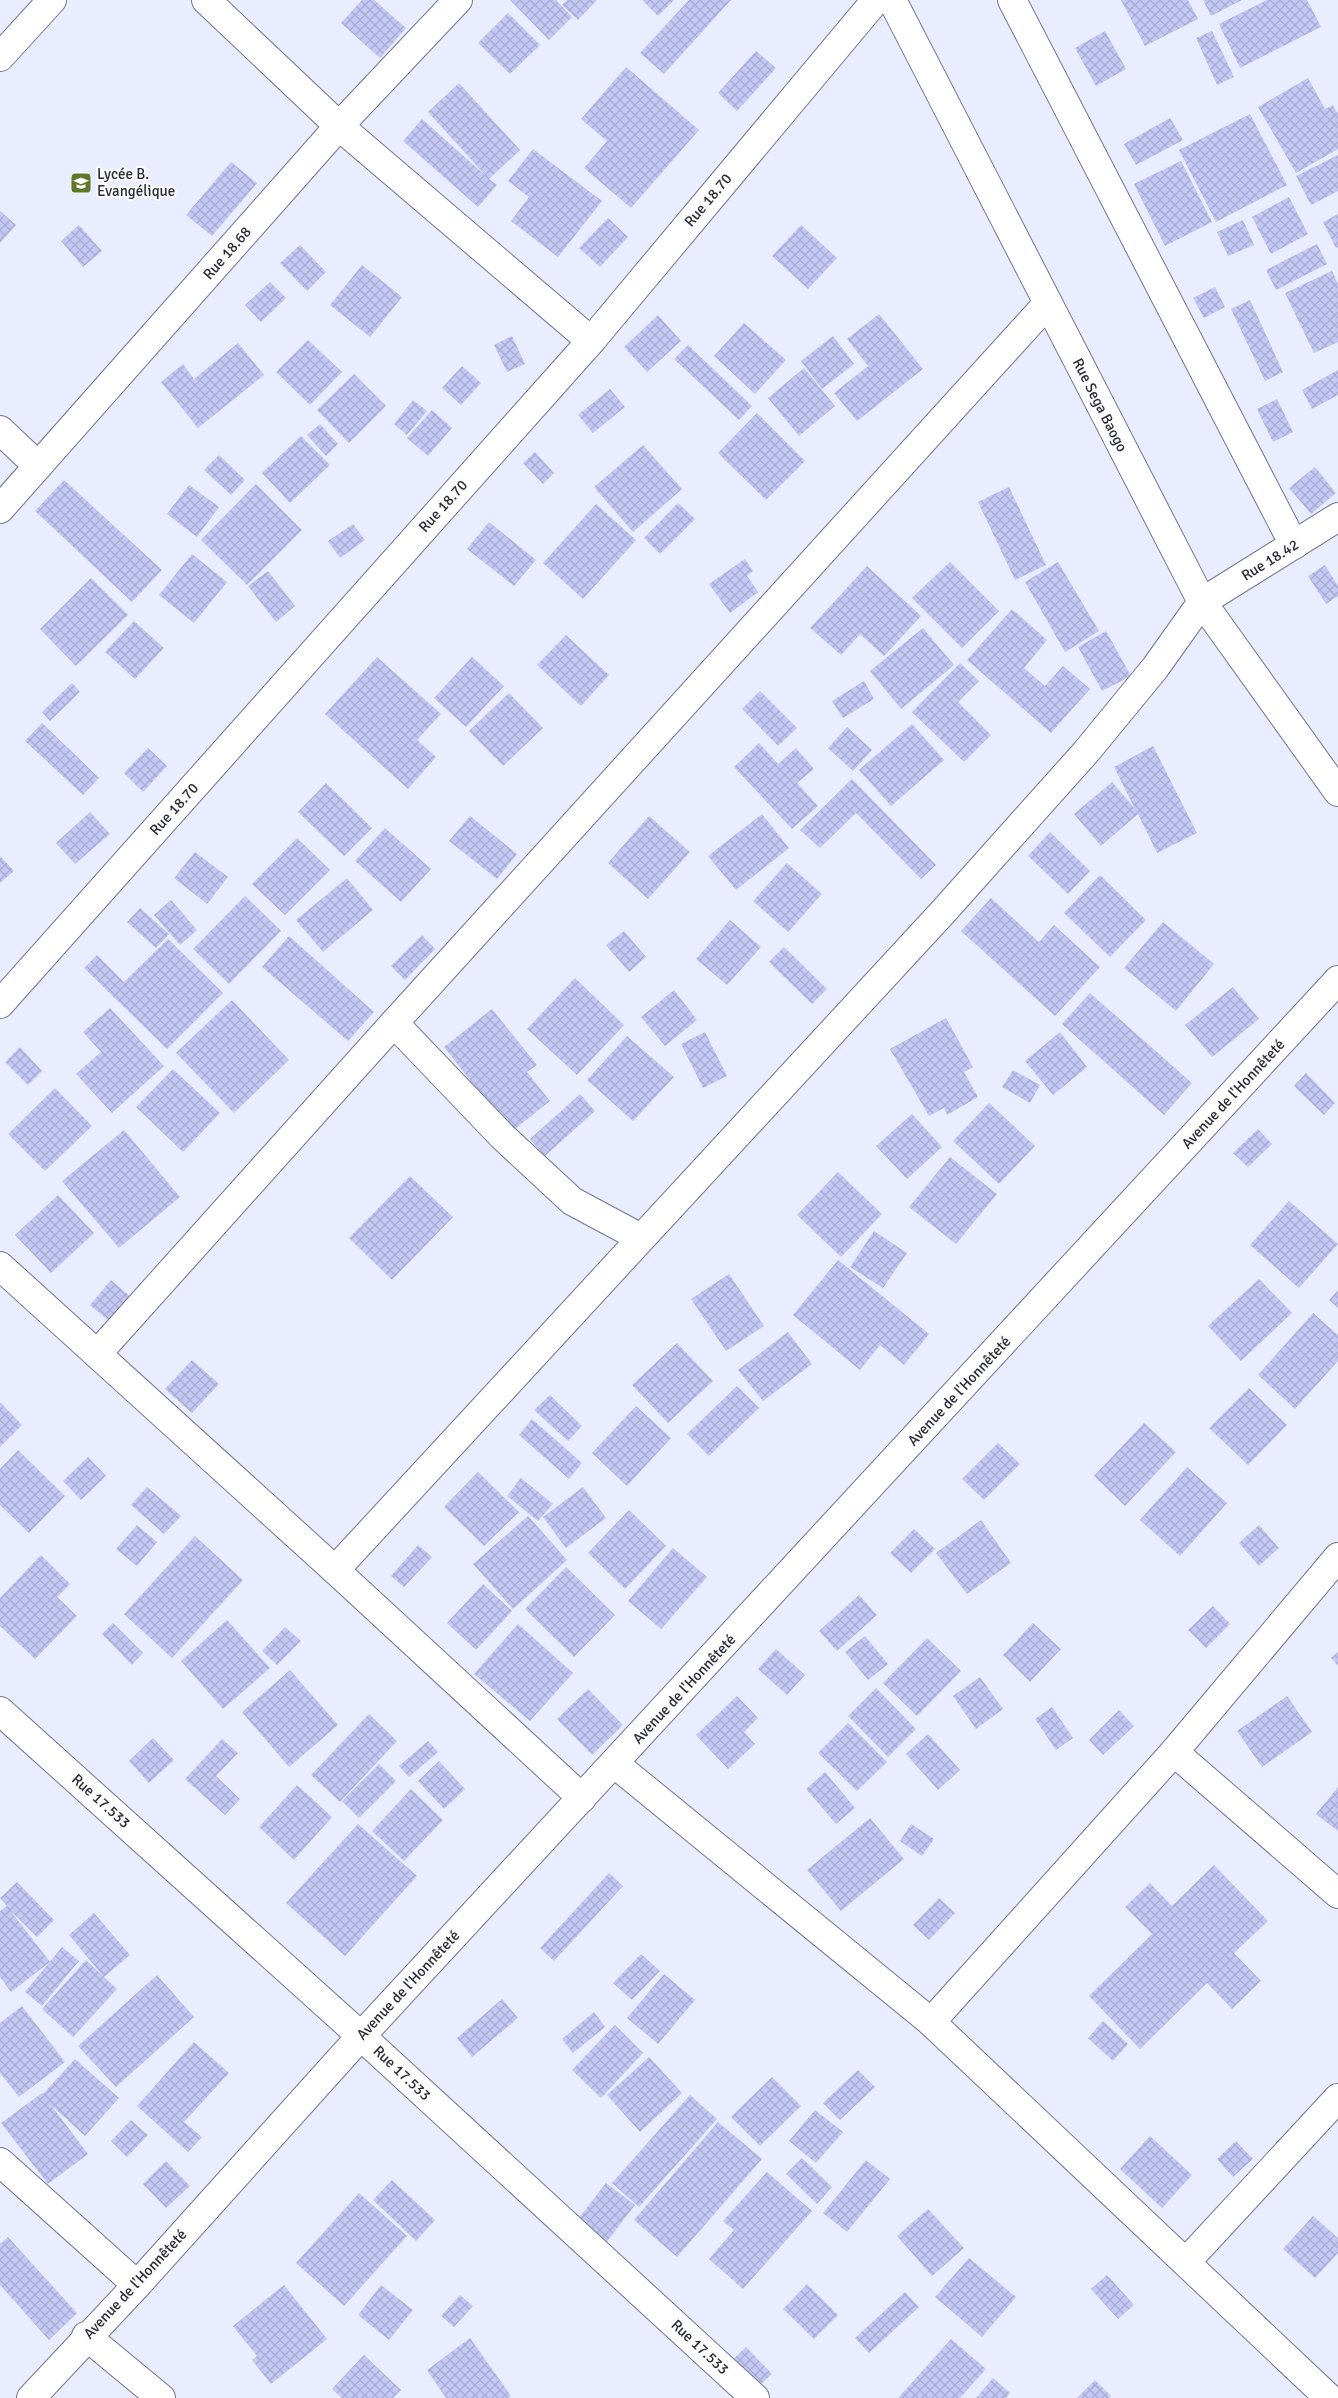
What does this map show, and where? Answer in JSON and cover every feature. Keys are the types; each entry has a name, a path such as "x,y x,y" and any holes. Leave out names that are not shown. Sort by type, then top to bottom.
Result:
{"street":[{"path":"0,57 52,0"},
{"path":"206,0 339,126 591,340"},
{"name":"Rue 18.68","path":"0,509 339,126 458,0"},
{"name":"Rue 18.70","path":"0,1004 591,340 876,0"},
{"name":"Rue Sega Baogo","path":"892,0 1202,602 1338,792"},
{"path":"1012,0 1294,545"},
{"path":"97,1354 394,1023 1048,303"},
{"path":"0,430 38,466"},
{"name":"Rue 18.42","path":"1202,602 1338,517"},
{"path":"335,1570 943,912 1086,752 1156,668 1202,602"},
{"name":"Avenue de l'Honnêteté","path":"31,2398 86,2336 137,2285 362,2036 1338,980"},
{"path":"394,1023 502,1136 572,1201 641,1238"},
{"path":"0,1266 335,1570 582,1798"},
{"path":"931,2022 1174,1752 1338,1557"},
{"name":"Rue 17.533","path":"0,1710 362,2036 755,2398"},
{"path":"1174,1752 1338,1894"},
{"path":"615,1764 931,2022 1329,2398"},
{"path":"1186,2262 1338,2098"},
{"path":"0,2162 137,2285"},
{"path":"86,2336 161,2398"}],"building":[{"path":"362,0 374,0 406,28 380,58 341,23"},
{"path":"510,0 556,0 572,17 549,40"},
{"path":"567,0 597,0 578,20 562,5"},
{"path":"642,0 674,0 658,16"},
{"path":"689,0 731,0 664,74 640,53"},
{"path":"1121,0 1188,0 1198,19 1145,46"},
{"path":"1203,0 1242,0 1211,16"},
{"path":"1267,0 1307,0 1321,27 1240,68 1219,24"},
{"path":"508,13 540,45 510,74 478,43"},
{"path":"1105,31 1126,69 1096,86 1075,48"},
{"path":"1212,31 1234,77 1217,85 1196,38"},
{"path":"756,51 776,68 737,111 718,93"},
{"path":"626,67 699,130 631,208 584,168 607,141 581,119"},
{"path":"1308,78 1325,109 1333,105 1338,114 1338,149 1296,173 1258,107"},
{"path":"459,83 520,150 489,179 497,185 478,207 403,141 422,119 486,176 428,112"},
{"path":"1250,114 1287,185 1216,222 1179,150"},
{"path":"1170,118 1183,140 1136,165 1124,144"},
{"path":"533,149 602,201 558,257 511,221 529,197 508,181"},
{"path":"1338,155 1338,191 1311,205 1296,176"},
{"path":"1181,161 1212,222 1165,246 1134,184"},
{"path":"231,162 257,183 212,236 186,215"},
{"path":"1289,197 1308,234 1271,254 1252,217"},
{"path":"0,211 16,225 0,243"},
{"path":"1338,214 1338,247 1336,248 1323,222"},
{"path":"608,218 628,237 600,267 579,248"},
{"path":"1243,220 1254,245 1228,256 1217,232"},
{"path":"79,225 102,251 83,267 61,241"},
{"path":"801,225 837,258 808,289 772,256"},
{"path":"1317,244 1327,264 1276,290 1266,270"},
{"path":"300,245 326,272 307,291 280,263"},
{"path":"362,265 402,297 370,337 330,305"},
{"path":"1332,271 1338,284 1338,342 1314,353 1285,293"},
{"path":"270,282 286,298 261,322 245,305"},
{"path":"1215,287 1225,307 1204,318 1193,298"},
{"path":"1250,300 1283,372 1265,381 1231,309"},
{"path":"879,314 923,369 857,421 834,393 868,366 847,339"},
{"path":"658,315 681,341 647,372 624,347"},
{"path":"744,323 786,360 755,394 714,356"},
{"path":"512,336 525,364 507,372 494,345"},
{"path":"833,336 854,364 822,389 801,361"},
{"path":"308,340 342,372 310,405 276,372"},
{"path":"238,343 264,375 198,428 161,382 183,364 194,379"},
{"path":"688,345 752,406 739,420 674,359"},
{"path":"462,366 481,383 461,405 442,388"},
{"path":"804,368 835,406 799,436 768,398"},
{"path":"1338,370 1338,395 1312,409 1302,390"},
{"path":"354,374 386,406 349,443 317,410"},
{"path":"610,389 625,407 593,433 578,415"},
{"path":"1277,399 1293,432 1273,442 1257,409"},
{"path":"413,400 427,411 407,435 394,424"},
{"path":"432,410 452,428 428,456 407,438"},
{"path":"757,413 805,461 766,500 718,453"},
{"path":"320,424 338,444 326,456 307,435"},
{"path":"301,436 330,465 290,503 262,473"},
{"path":"643,445 682,489 633,532 594,487"},
{"path":"535,452 554,473 543,484 523,463"},
{"path":"219,455 245,480 231,495 204,470"},
{"path":"1315,467 1336,493 1311,514 1289,488"},
{"path":"64,480 162,570 132,602 35,511"},
{"path":"256,484 302,530 247,585 201,540"},
{"path":"189,485 219,507 197,537 167,514"},
{"path":"1009,487 1046,565 1015,580 978,502"},
{"path":"678,503 695,519 660,554 644,538"},
{"path":"596,504 636,540 583,599 543,563"},
{"path":"489,522 536,560 514,586 467,549"},
{"path":"353,524 365,540 340,558 328,541"},
{"path":"192,554 227,582 194,623 159,595"},
{"path":"745,559 753,571 747,576 758,592 730,613 709,584"},
{"path":"950,562 999,611 962,648 912,598"},
{"path":"1058,562 1099,631 1065,652 1025,582"},
{"path":"1325,565 1338,586 1338,596 1326,604 1308,576"},
{"path":"867,566 921,616 884,656 860,634 841,655 810,628"},
{"path":"268,571 295,606 276,622 248,586"},
{"path":"91,578 128,615 76,666 40,629"},
{"path":"1012,609 1047,640 1024,668 1045,686 1063,666 1090,689 1051,733 967,660"},
{"path":"134,621 164,648 135,679 105,652"},
{"path":"923,628 954,665 901,709 870,671"},
{"path":"1106,631 1131,676 1102,691 1078,647"},
{"path":"566,635 609,675 581,706 537,665"},
{"path":"377,657 441,714 417,740 436,757 408,789 325,714"},
{"path":"472,657 504,686 466,727 434,698"},
{"path":"960,663 979,681 958,702 991,735 964,762 912,712"},
{"path":"864,681 874,699 843,718 832,701"},
{"path":"72,683 80,692 50,721 42,712"},
{"path":"760,691 797,728 778,746 742,709"},
{"path":"509,693 543,728 503,766 469,731"},
{"path":"42,723 99,778 83,795 25,741"},
{"path":"912,724 944,760 891,806 859,770"},
{"path":"847,727 872,750 853,771 828,748"},
{"path":"759,743 778,764 796,748 814,769 797,783 818,806 792,829 734,767"},
{"path":"1153,746 1197,833 1157,853 1138,814 1101,846 1074,814 1112,782 1135,809 1114,767"},
{"path":"148,748 167,766 143,792 124,773"},
{"path":"852,779 936,865 921,879 856,813 820,848 800,830"},
{"path":"326,783 372,828 344,856 298,812"},
{"path":"90,812 110,834 75,864 56,843"},
{"path":"762,814 789,848 736,890 708,856"},
{"path":"470,816 517,854 497,879 449,841"},
{"path":"649,816 690,852 648,899 608,863"},
{"path":"385,828 431,869 401,902 355,861"},
{"path":"1050,832 1090,871 1068,894 1028,856"},
{"path":"297,838 330,870 285,915 252,884"},
{"path":"195,852 228,877 207,904 174,878"},
{"path":"0,856 14,871 0,883"},
{"path":"787,863 822,894 788,932 753,901"},
{"path":"1100,875 1146,920 1110,957 1064,913"},
{"path":"347,878 373,910 323,952 296,920"},
{"path":"245,896 281,931 229,984 193,949"},
{"path":"991,898 1039,942 1054,925 1100,967 1055,1016 961,931"},
{"path":"171,900 197,930 180,945 154,915"},
{"path":"140,908 169,934 156,948 127,922"},
{"path":"730,920 761,947 727,985 696,959"},
{"path":"1163,922 1214,964 1176,1011 1124,968"},
{"path":"624,931 646,957 629,972 606,945"},
{"path":"422,935 435,949 405,980 391,966"},
{"path":"289,936 374,1012 348,1041 262,967"},
{"path":"168,939 223,993 167,1049 84,968 97,955 124,982"},
{"path":"784,947 827,989 812,1004 769,962"},
{"path":"575,978 624,1025 577,1075 527,1029"},
{"path":"1233,987 1259,1019 1212,1057 1185,1025"},
{"path":"674,990 697,1020 665,1046 641,1017"},
{"path":"1090,993 1192,1083 1164,1115 1062,1024"},
{"path":"232,1000 289,1060 234,1113 176,1053"},
{"path":"110,1008 164,1066 112,1113 76,1074 101,1052 83,1032"},
{"path":"492,1009 537,1065 527,1072 550,1101 511,1132 444,1047"},
{"path":"946,1018 973,1067 964,1072 978,1097 947,1115 944,1108 929,1116 890,1049"},
{"path":"705,1032 727,1076 703,1088 681,1044"},
{"path":"1060,1032 1087,1067 1053,1095 1025,1061"},
{"path":"627,1036 674,1077 633,1121 587,1080"},
{"path":"20,1047 42,1071 28,1085 5,1062"},
{"path":"173,1069 220,1113 183,1152 136,1107"},
{"path":"1013,1070 1040,1085 1030,1103 1002,1087"},
{"path":"1306,1073 1335,1103 1324,1115 1294,1086"},
{"path":"55,1088 92,1126 45,1171 8,1134"},
{"path":"580,1094 595,1111 545,1156 530,1139"},
{"path":"989,1103 1035,1146 999,1184 953,1141"},
{"path":"912,1114 942,1147 907,1179 876,1146"},
{"path":"1258,1129 1272,1144 1248,1167 1233,1153"},
{"path":"124,1130 180,1197 119,1248 62,1181"},
{"path":"950,1157 997,1194 956,1244 909,1207"},
{"path":"838,1172 882,1214 841,1257 797,1215"},
{"path":"410,1176 453,1217 392,1280 349,1238"},
{"path":"58,1195 94,1233 51,1273 15,1235"},
{"path":"1289,1201 1338,1244 1299,1288 1250,1245"},
{"path":"874,1231 907,1253 883,1288 850,1267"},
{"path":"838,1260 929,1334 904,1365 880,1345 860,1370 793,1315"},
{"path":"729,1274 764,1326 726,1351 691,1299"},
{"path":"1259,1279 1292,1313 1241,1361 1208,1326"},
{"path":"111,1280 131,1297 109,1321 90,1305"},
{"path":"1338,1290 1338,1308 1329,1300"},
{"path":"1313,1313 1338,1335 1338,1361 1295,1409 1258,1375"},
{"path":"788,1332 812,1364 763,1401 738,1370"},
{"path":"677,1343 713,1381 668,1423 632,1385"},
{"path":"192,1360 219,1384 192,1413 165,1389"},
{"path":"737,1386 759,1408 709,1456 687,1434"},
{"path":"1249,1388 1287,1425 1248,1465 1209,1428"},
{"path":"550,1395 582,1426 568,1441 534,1410"},
{"path":"0,1402 22,1425 0,1447"},
{"path":"636,1406 671,1438 627,1486 592,1453"},
{"path":"532,1419 582,1463 569,1479 519,1435"},
{"path":"1144,1423 1176,1452 1125,1506 1094,1476"},
{"path":"998,1443 1020,1464 984,1500 962,1479"},
{"path":"18,1450 65,1496 29,1533 0,1505 0,1469"},
{"path":"88,1457 106,1476 81,1500 63,1481"},
{"path":"1187,1467 1227,1503 1180,1556 1140,1520"},
{"path":"478,1472 519,1512 484,1546 444,1507"},
{"path":"521,1478 553,1504 538,1521 507,1496"},
{"path":"147,1487 181,1516 164,1534 131,1505"},
{"path":"583,1487 606,1518 566,1548 543,1517"},
{"path":"629,1510 666,1546 625,1589 588,1553"},
{"path":"528,1516 567,1560 513,1609 473,1564"},
{"path":"981,1520 1011,1563 967,1594 936,1553"},
{"path":"137,1525 157,1542 137,1566 116,1549"},
{"path":"1259,1525 1279,1548 1259,1566 1239,1543"},
{"path":"914,1529 935,1549 911,1573 890,1553"},
{"path":"195,1536 243,1580 172,1658 124,1614"},
{"path":"418,1545 432,1557 404,1587 391,1576"},
{"path":"673,1548 707,1577 661,1629 628,1601"},
{"path":"41,1555 70,1584 57,1597 77,1616 35,1659 0,1626 0,1598"},
{"path":"566,1567 615,1615 574,1657 525,1609"},
{"path":"483,1584 512,1611 476,1650 447,1623"},
{"path":"859,1595 877,1615 837,1651 819,1631"},
{"path":"1213,1606 1230,1624 1206,1648 1188,1630"},
{"path":"227,1620 270,1668 223,1709 181,1661"},
{"path":"113,1623 143,1653 132,1665 102,1634"},
{"path":"1033,1623 1061,1649 1030,1682 1003,1655"},
{"path":"518,1624 573,1673 530,1721 474,1674"},
{"path":"285,1627 301,1641 277,1665 262,1651"},
{"path":"865,1636 888,1664 868,1680 845,1652"},
{"path":"927,1638 961,1671 917,1716 883,1683"},
{"path":"776,1649 805,1675 787,1695 758,1669"},
{"path":"1338,1652 1338,1666 1331,1658"},
{"path":"290,1670 338,1725 289,1767 242,1712"},
{"path":"980,1677 1003,1709 976,1729 953,1696"},
{"path":"876,1688 916,1729 888,1757 848,1716"},
{"path":"588,1689 623,1725 592,1755 557,1719"},
{"path":"737,1696 758,1718 744,1732 755,1744 728,1769 696,1735"},
{"path":"1287,1696 1312,1732 1262,1767 1237,1731"},
{"path":"1052,1707 1073,1738 1056,1750 1035,1719"},
{"path":"1119,1710 1134,1726 1103,1755 1089,1740"},
{"path":"369,1714 397,1741 340,1802 311,1775"},
{"path":"848,1723 887,1762 857,1791 818,1753"},
{"path":"928,1734 960,1770 938,1790 906,1754"},
{"path":"153,1738 174,1760 149,1783 129,1761"},
{"path":"222,1739 238,1753 216,1776 240,1799 225,1815 185,1779"},
{"path":"428,1741 438,1752 409,1777 399,1766"},
{"path":"439,1761 465,1789 444,1809 418,1781"},
{"path":"379,1764 396,1781 359,1818 342,1801"},
{"path":"825,1772 855,1808 836,1824 806,1789"},
{"path":"297,1785 332,1817 294,1860 259,1827"},
{"path":"1338,1787 1338,1831 1316,1814"},
{"path":"411,1789 443,1820 404,1861 372,1831"},
{"path":"870,1818 904,1859 841,1911 807,1870"},
{"path":"358,1824 417,1876 345,1956 286,1903"},
{"path":"911,1824 934,1839 922,1856 900,1841"},
{"path":"1214,1865 1268,1921 1234,1953 1261,1981 1232,2009 1207,1983 1140,2049 1089,1996 1152,1934 1125,1907 1150,1883 1172,1906"},
{"path":"609,1873 623,1886 554,1961 540,1948"},
{"path":"17,1882 54,1920 37,1937 10,1910 50,1962 11,1992 0,1977 0,1911 7,1906 0,1898"},
{"path":"939,1898 955,1913 929,1940 913,1925"},
{"path":"94,1913 130,1955 104,1977 117,1989 73,2037 42,2009 86,1960 103,1976 69,1935"},
{"path":"62,1947 79,1961 42,2006 25,1992"},
{"path":"641,1954 660,1971 632,2000 613,1983"},
{"path":"664,1974 695,2000 658,2044 627,2018"},
{"path":"157,1975 194,2017 116,2087 78,2046"},
{"path":"502,1999 518,2018 472,2057 457,2038"},
{"path":"22,2006 65,2062 19,2097 0,2073 0,2023"},
{"path":"594,2012 605,2027 573,2053 562,2039"},
{"path":"1103,2021 1128,2044 1113,2061 1088,2038"},
{"path":"615,2025 643,2053 601,2098 572,2070"},
{"path":"194,2042 229,2073 184,2122 202,2137 188,2152 137,2106"},
{"path":"649,2057 682,2093 640,2132 607,2095"},
{"path":"75,2059 119,2098 85,2136 51,2105 88,2154 48,2184 1,2123 43,2094"},
{"path":"858,2070 875,2087 840,2120 823,2103"},
{"path":"772,2077 801,2106 760,2146 731,2117"},
{"path":"690,2095 717,2119 639,2207 612,2183"},
{"path":"815,2110 843,2132 816,2163 789,2141"},
{"path":"131,2120 148,2135 127,2157 111,2141"},
{"path":"718,2122 762,2159 677,2257 634,2220"},
{"path":"1150,2136 1192,2175 1162,2208 1120,2169"},
{"path":"1236,2141 1253,2159 1233,2177 1217,2159"},
{"path":"802,2158 832,2187 817,2204 786,2174"},
{"path":"866,2160 890,2179 847,2232 823,2213"},
{"path":"166,2161 190,2186 166,2208 143,2184"},
{"path":"767,2172 812,2211 743,2289 709,2259 734,2230 723,2221"},
{"path":"392,2180 435,2220 416,2241 373,2200"},
{"path":"606,2183 635,2205 605,2244 576,2222"},
{"path":"359,2193 407,2236 344,2306 296,2263"},
{"path":"928,2209 964,2248 932,2276 897,2236"},
{"path":"1313,2216 1338,2238 1338,2253 1315,2278 1283,2249"},
{"path":"8,2237 77,2313 49,2340 0,2285 0,2244"},
{"path":"969,2258 1016,2297 982,2337 935,2297"},
{"path":"1107,2275 1134,2305 1118,2319 1091,2289"},
{"path":"807,2284 838,2315 814,2339 783,2309"},
{"path":"284,2285 327,2339 271,2384 252,2360 257,2356 233,2326"},
{"path":"381,2285 413,2310 389,2340 358,2315"},
{"path":"905,2292 919,2307 869,2353 855,2338"},
{"path":"460,2295 473,2306 454,2327 441,2316"},
{"path":"470,2338 511,2396 508,2398 446,2398 427,2370"},
{"path":"951,2339 986,2369 960,2398 898,2398"},
{"path":"746,2347 772,2374 750,2394 724,2368"},
{"path":"364,2355 401,2390 393,2398 342,2398 332,2389"},
{"path":"993,2378 1010,2393 1006,2398 976,2398"},
{"path":"1095,2380 1111,2396 1109,2398 1077,2398"}],"place":[{"name":"Lycée B. Evangélique","path":"81,183"}]}
